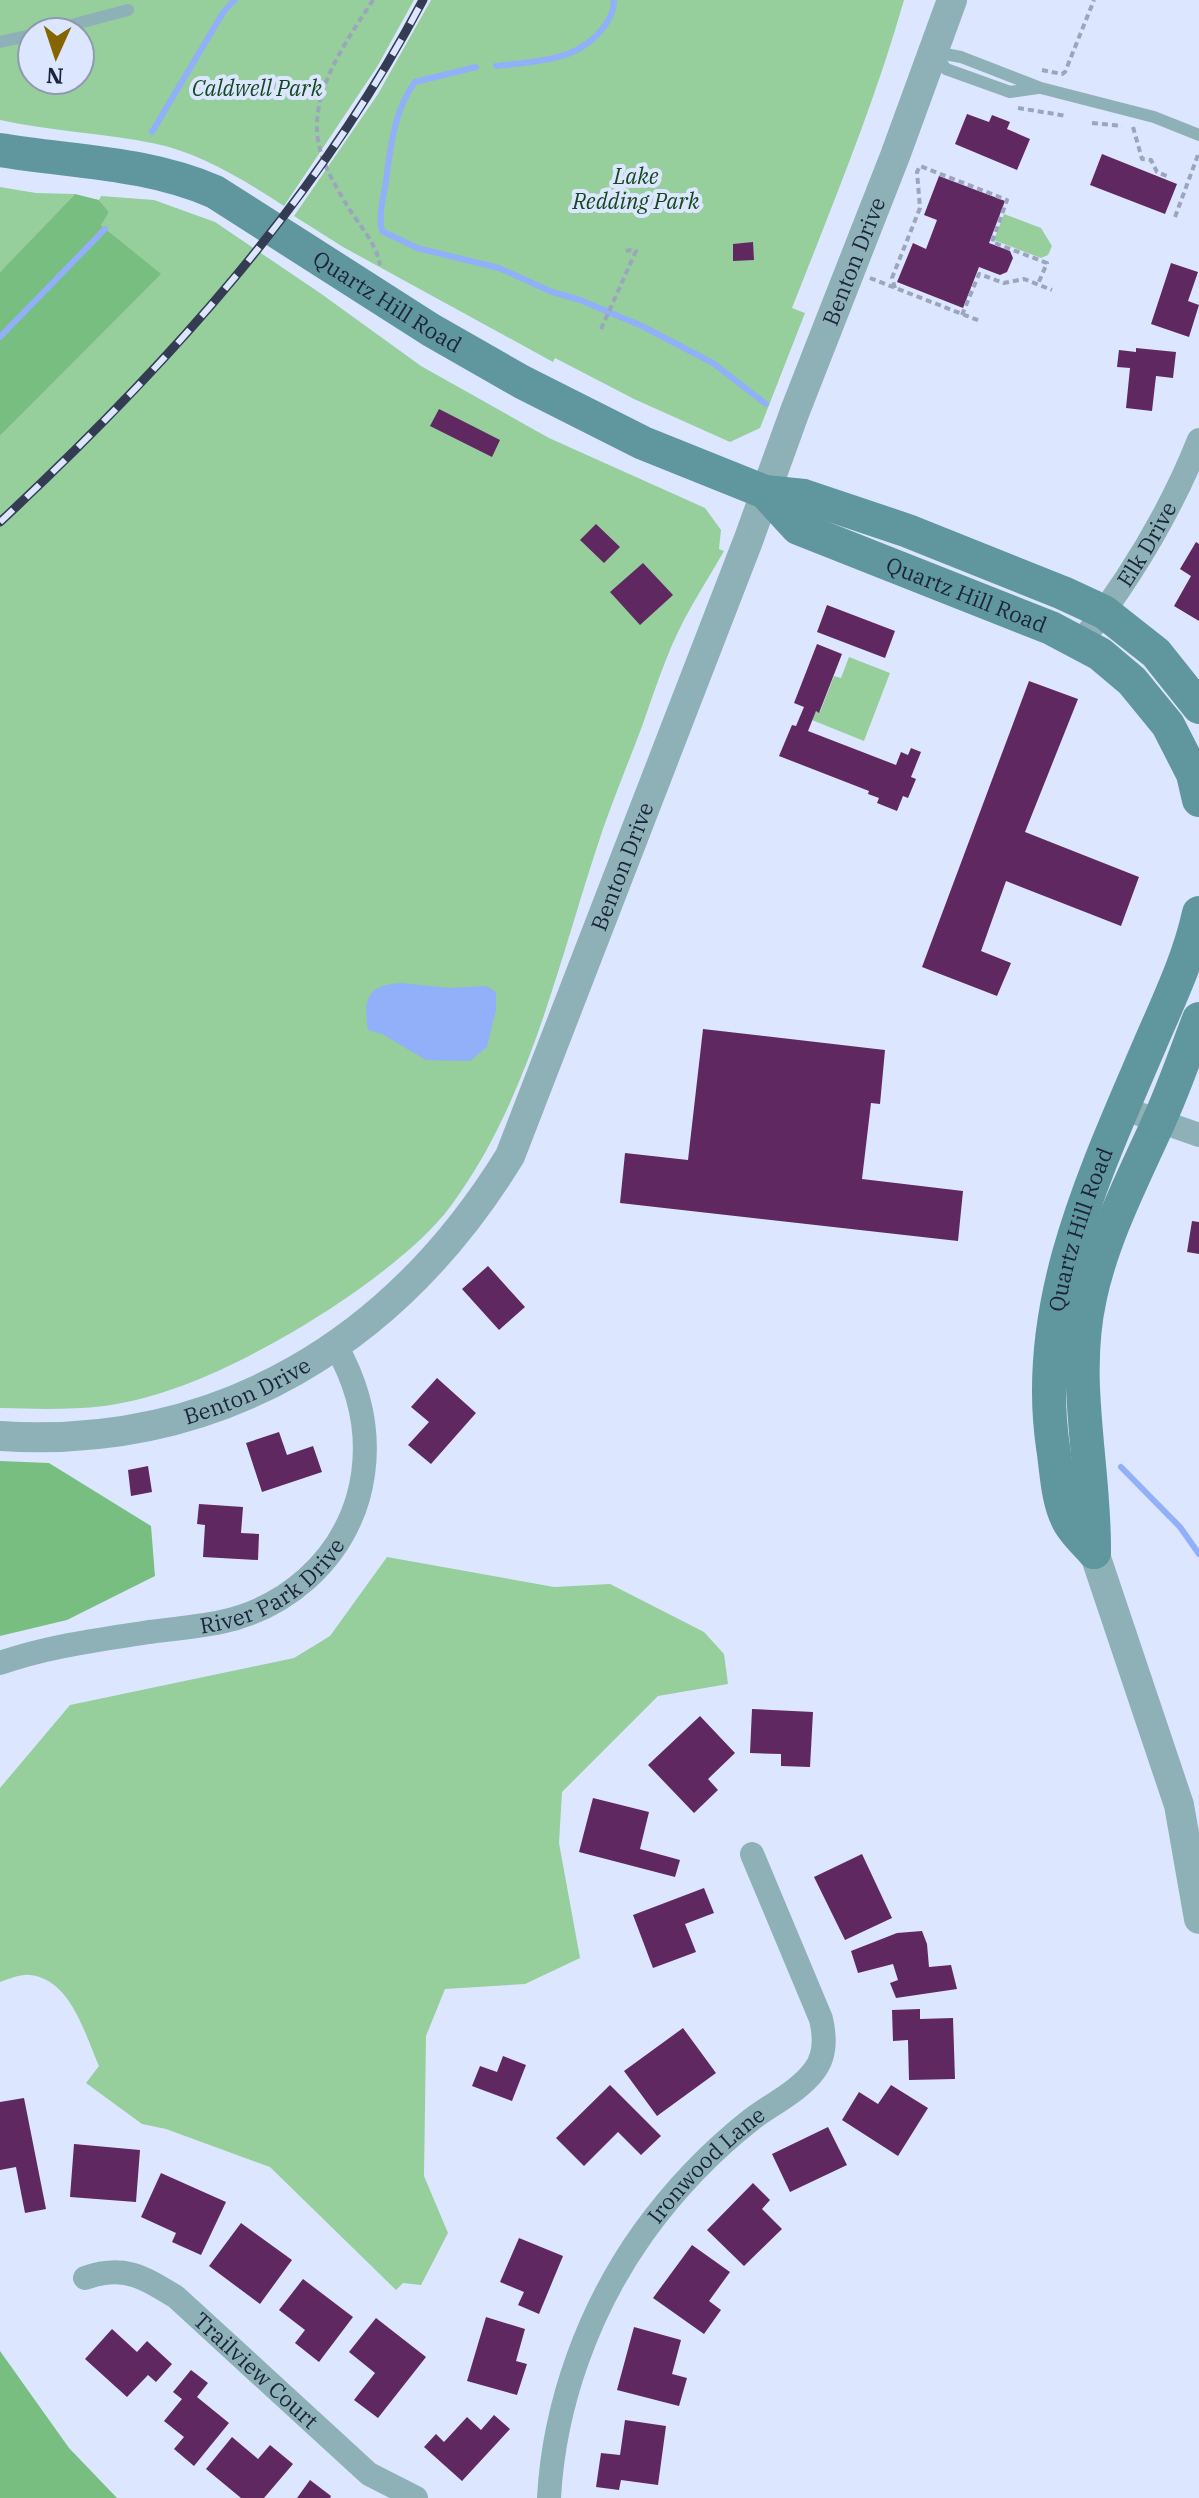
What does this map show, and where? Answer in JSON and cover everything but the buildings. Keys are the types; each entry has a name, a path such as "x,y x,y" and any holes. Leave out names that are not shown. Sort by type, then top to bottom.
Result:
{"main road":[{"name":"Quartz Hill Road","path":"0,150 136,169 203,186 255,216 382,300 522,382 603,424 682,460 765,492 804,496 844,509 1009,571 1104,612 1156,653 1199,707"},
{"name":"Quartz Hill Road","path":"765,492 798,528 1051,628 1100,654 1154,704 1182,749 1197,782"},
{"name":"Quartz Hill Road","path":"1094,1552 1072,1527 1062,1504 1049,1416 1050,1341 1057,1293 1094,1179 1181,968 1199,913"},
{"name":"Quartz Hill Road","path":"1094,1552 1083,1393 1089,1297 1100,1261 1199,1019"}],"street":[{"name":"Benton Drive","path":"0,1436 60,1438 128,1432 183,1418 242,1397 336,1346 418,1277 487,1192 510,1156 952,0"},
{"name":"Elk Drive","path":"1081,642 1158,528 1199,440"},
{"path":"1122,1108 1199,1135"},
{"name":"River Park Drive","path":"0,1663 49,1649 231,1619 276,1601 308,1578 327,1558 342,1535 354,1508 364,1466 365,1430 361,1405 336,1346"},
{"name":"Quartz Hill Road","path":"1094,1552 1179,1805 1199,1919"},
{"name":"Ironwood Lane","path":"549,2498 556,2445 572,2375 597,2309 625,2261 667,2202 693,2172 752,2120 807,2080 822,2056 824,2037 821,2019 752,1854"},
{"name":"Trailview Court","path":"85,2278 103,2271 127,2272 148,2280 176,2297 369,2474 416,2498"}],"lane":[{"path":"96,18 128,10"},
{"path":"934,52 946,69 1010,92 1041,88 1154,117 1199,135"}],"path":[{"path":"373,0 332,70 316,123 318,144 336,186 377,252 382,300"},
{"path":"1035,68 1065,72 1094,0"},
{"path":"1092,123 1142,129"},
{"path":"1133,127 1142,159 1140,166"},
{"path":"1175,217 1199,152"},
{"path":"1142,159 1151,160 1157,172 1167,176"},
{"path":"895,288 892,278 920,208 917,172 920,166 1007,200 992,242 1047,263 1038,284"},
{"path":"601,329 636,251 623,253"},
{"path":"962,315 979,274 1000,282 1024,279 1052,290"},
{"path":"869,278 980,321"}],"green space":[{"name":"Caldwell Park","path":"0,0 414,0 377,67 284,206 221,168 170,147 0,120"},
{"name":"Lake Redding Park","path":"431,0 904,0 866,117 792,308 805,313 760,428 730,442 634,399 555,358 553,362 343,247 294,216 378,94"},
{"path":"0,187 36,193 75,194 0,272"},
{"path":"75,194 99,200 109,212 101,225 161,274 0,436 0,272"},
{"path":"101,196 154,200 215,222 421,366 549,438 705,508 721,530 719,549 724,551 684,620 666,660 601,835 553,988 520,1080 477,1167 435,1225 395,1261 325,1312 218,1371 174,1389 128,1402 66,1409 0,1408 0,436 160,274 100,224 109,212 99,200"},
{"path":"1004,214 1041,228 1052,246 1048,255 1041,258 994,240"},
{"path":"849,657 890,673 864,741 812,720 816,711 820,712 834,676 841,678"},
{"path":"0,1461 49,1463 151,1526 155,1576 67,1620 0,1636"},
{"path":"387,1557 554,1587 610,1584 704,1632 724,1654 728,1684 658,1696 562,1792 559,1843 580,1958 525,1984 445,1989 426,2036 424,2176 448,2233 421,2285 403,2283 396,2290 270,2167 166,2129 142,2124 86,2083 99,2066 75,2010 56,1987 30,1975 0,1982 0,1788 70,1705 294,1658 330,1636"},
{"path":"0,2351 69,2448 117,2498 0,2498"}],"water":[{"path":"401,983 449,988 487,986 496,992 496,1010 487,1047 470,1061 426,1060 382,1034 368,1030 366,1010 370,996 381,987"}],"waterway":[{"path":"152,132 224,11 235,0"},
{"path":"496,66 542,61 584,46 606,24 614,0"},
{"path":"476,67 415,82 408,93 392,141 381,212 382,231 417,248 499,268 642,326 713,363 766,404"},
{"path":"0,337 105,229"},
{"path":"1121,1467 1180,1527 1199,1554"}],"railway":[{"path":"0,522 121,404 234,279 335,145 381,74 423,0"}]}
